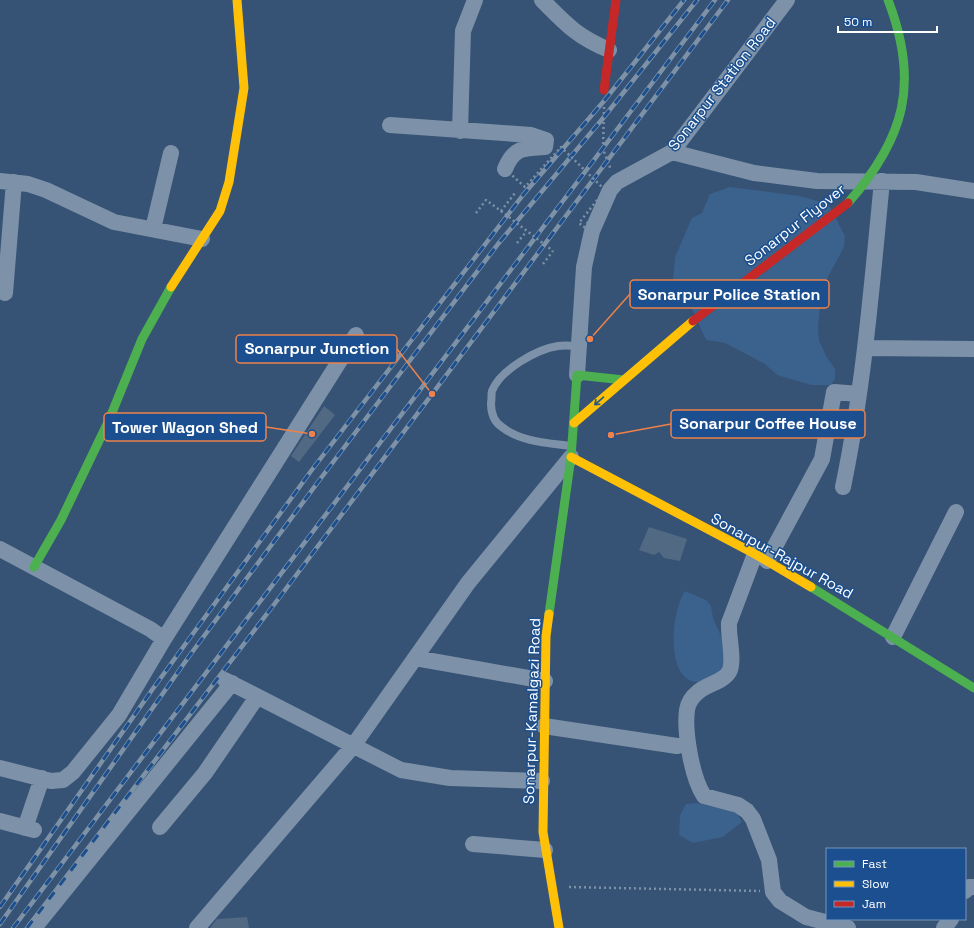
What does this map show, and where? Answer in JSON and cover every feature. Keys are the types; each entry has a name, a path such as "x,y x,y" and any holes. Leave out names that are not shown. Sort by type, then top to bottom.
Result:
{"main road":[{"path":"34,567 61,520 109,420 142,339 176,278 220,211 230,182 244,88 237,0"},
{"path":"604,90 616,0"},
{"name":"Sonarpur Flyover","path":"574,423 692,321 847,204 864,187 880,164 893,137 900,119 904,95 905,72 903,51 899,30 888,0"},
{"path":"574,423 577,375 624,380"},
{"name":"Sonarpur-Kamalgazi Road","path":"559,928 543,832 542,780 546,636 572,452 574,423"},
{"name":"Sonarpur-Rajpur Road","path":"572,452 761,558 973,685"}],"street":[{"path":"460,130 463,31 475,0"},
{"path":"542,0 567,26 588,41 609,50"},
{"name":"Sonarpur Station Road","path":"577,375 584,267 592,231 604,203 617,182 672,152 787,0"},
{"path":"390,125 530,135 546,140 545,147 524,148 510,157 505,169"},
{"path":"672,152 762,174 818,181 916,182 974,191"},
{"path":"153,229 170,153"},
{"path":"4,293 7,181 28,184 46,190 114,222 202,239"},
{"path":"843,487 859,394 865,348 882,181"},
{"path":"0,768 51,781 63,780 73,772 119,715 164,639 356,335"},
{"path":"865,348 974,349"},
{"path":"848,928 806,917 780,901 773,892 768,854 753,819 747,811 738,805 704,796 699,789 688,743 687,709 690,700 698,691 724,677 729,672 732,664 728,633 730,619 761,558 822,459 834,392 859,394"},
{"path":"197,928 353,746 468,583 572,452"},
{"path":"893,637 956,512"},
{"path":"0,550 150,629 164,639"},
{"path":"415,658 545,681"},
{"path":"41,925 228,682 401,770 450,778 542,780"},
{"path":"160,828 205,773 257,698"},
{"path":"544,726 676,746 688,743"},
{"path":"0,821 30,829 42,778"},
{"path":"474,844 545,850"},
{"path":"944,928 950,920"}],"lane":[{"path":"572,452 528,440 500,426 494,417 491,407 492,391 502,376 530,356 545,349 559,346 579,346"}],"path":[{"path":"604,90 603,149 607,163 617,182"},
{"path":"505,169 525,187 561,147 605,190 579,223 584,227 604,203"},
{"path":"501,211 515,192"},
{"path":"476,213 486,200 501,211 553,252 543,264"},
{"path":"517,243 526,232"},
{"path":"551,886 773,892"}],"water":[{"path":"730,187 800,196 821,202 830,207 845,236 844,247 827,279 821,296 818,327 819,340 826,356 835,369 835,379 831,385 811,385 777,375 765,364 725,343 706,340 693,311 677,290 673,281 675,257 692,218 702,213 710,194"},
{"path":"685,591 706,600 711,606 713,618 724,643 727,667 712,677 700,682 686,678 679,669 675,656 674,627 680,600"},
{"path":"696,803 736,812 742,822 723,837 693,843 679,835 680,815 686,804"}],"building":[{"path":"324,406 335,415 299,462 291,456"},
{"path":"649,527 687,539 680,561 664,558 659,552 654,555 639,550"},
{"path":"247,917 249,928 210,928 217,919"}],"railway":[{"path":"0,907 152,690 311,471 523,195 604,101 684,0"},
{"path":"0,924 190,655 321,478 498,244 604,117 697,0"},
{"path":"13,928 715,0"},
{"path":"27,928 279,598 728,0"}],"traffic: fast":[{"path":"848,203 883,156 894,132 901,108 904,84 903,58 898,30 888,0"},
{"path":"34,567 61,520 109,420 142,339 171,287"},
{"path":"549,614 571,457 577,375 624,380"},
{"path":"811,587 974,688"}],"traffic: slow":[{"path":"171,287 220,211 229,182 244,88 237,0"},
{"path":"574,423 693,321"},
{"path":"571,457 755,554 811,587"},
{"path":"549,614 546,636 543,832 559,928"}],"traffic: jam":[{"path":"604,90 616,0"},
{"path":"693,321 848,203"}],"place":[{"name":"Sonarpur Police Station","path":"590,339"},
{"name":"Sonarpur Junction","path":"432,394"},
{"name":"Tower Wagon Shed","path":"312,434"},
{"name":"Sonarpur Coffee House","path":"611,435"}]}
